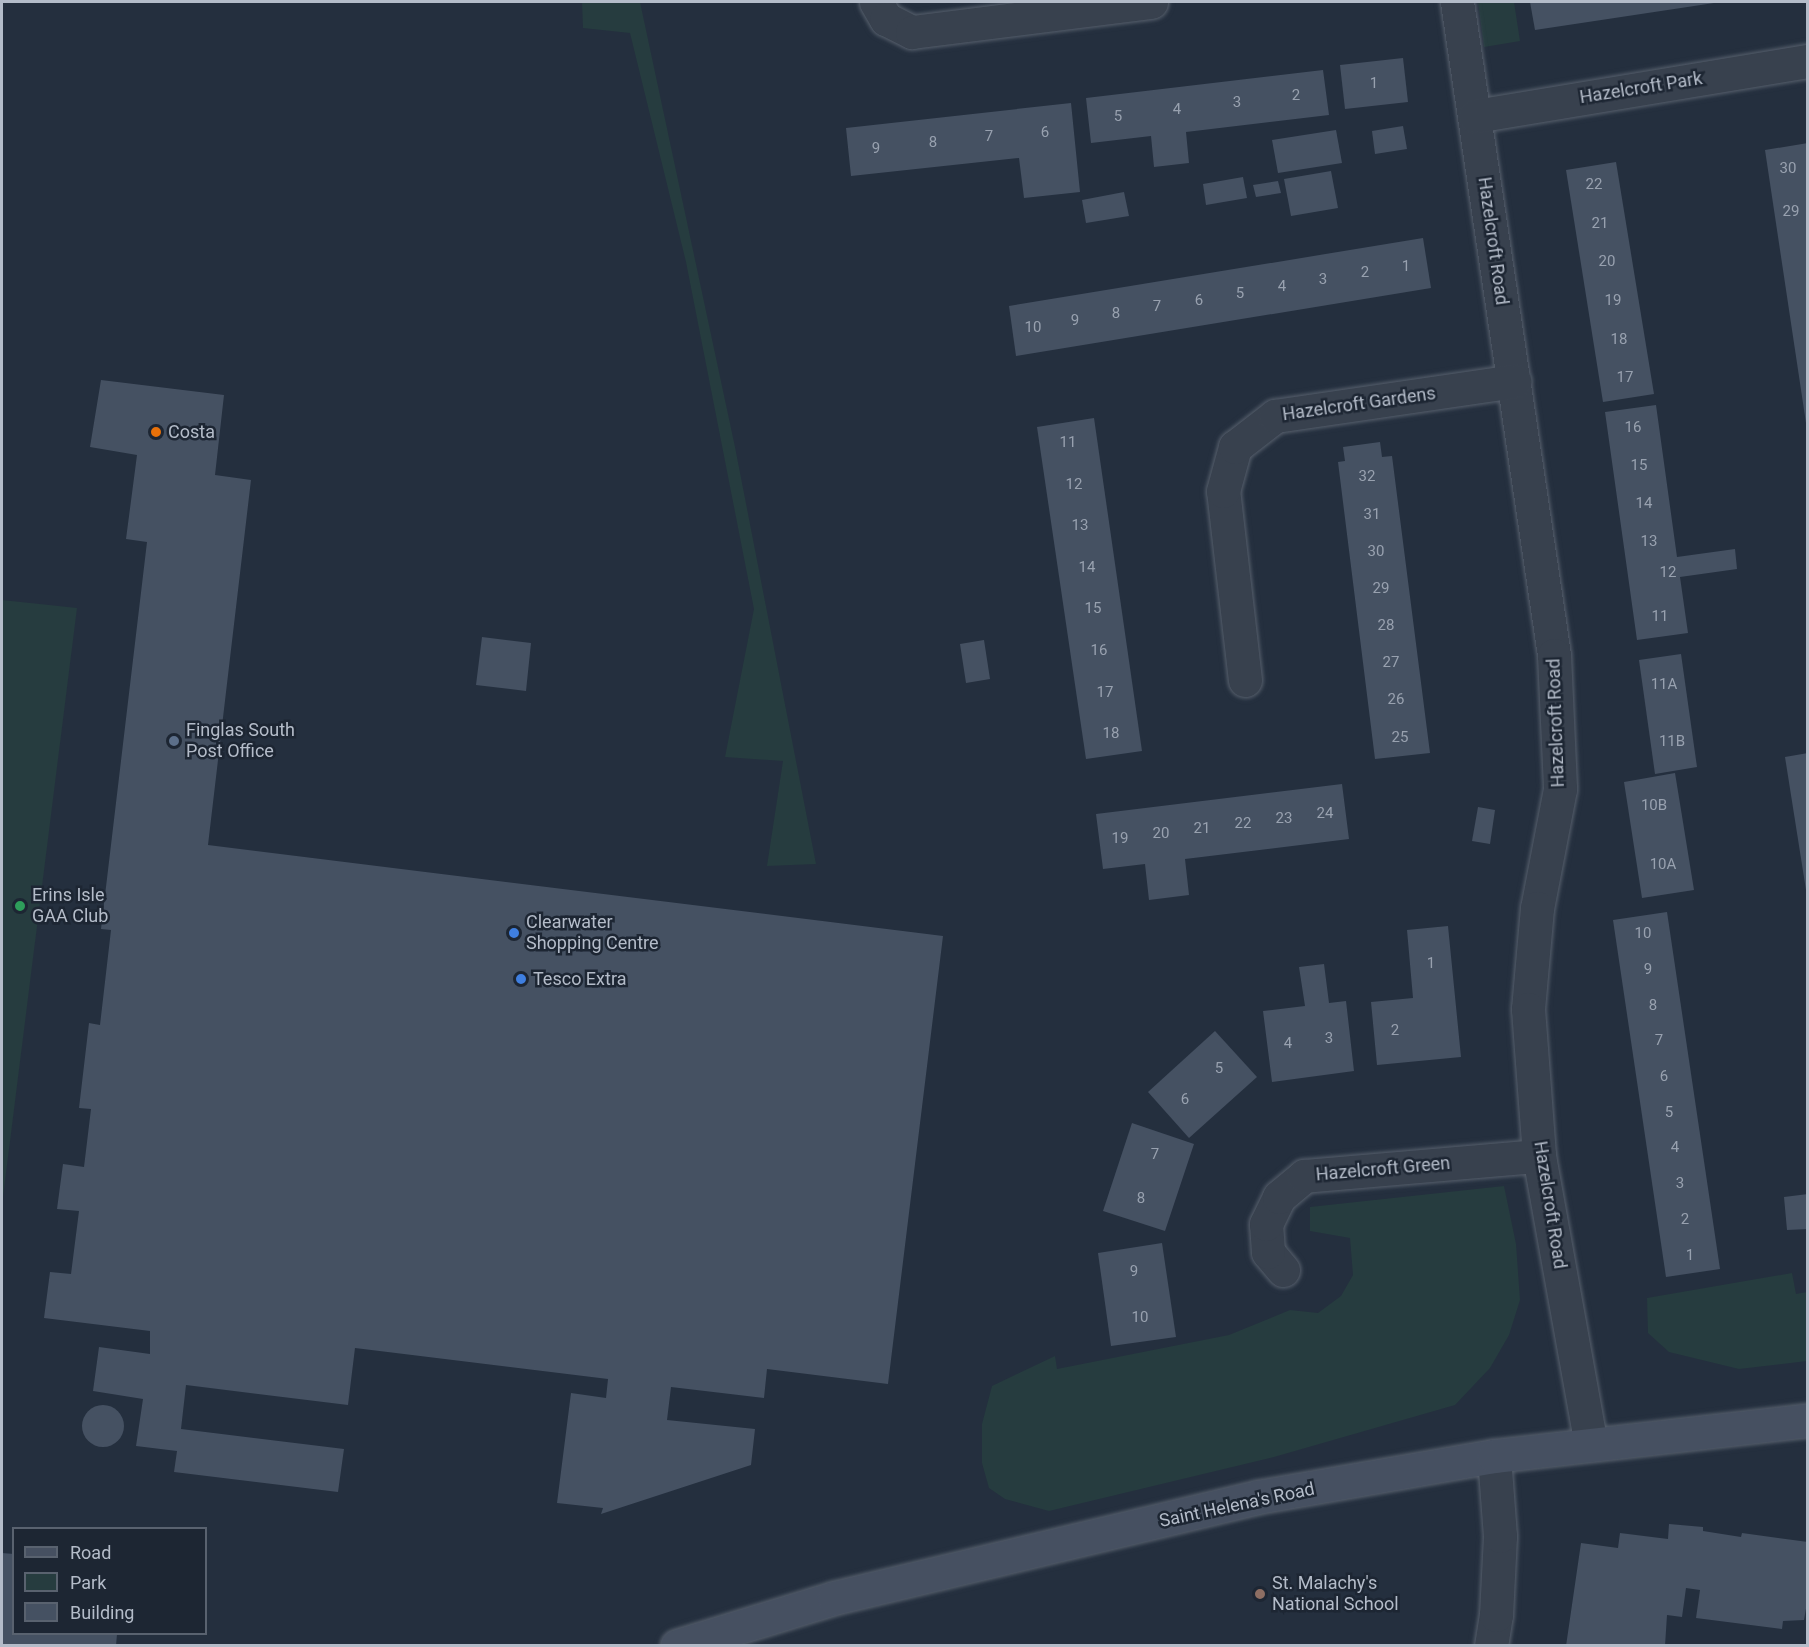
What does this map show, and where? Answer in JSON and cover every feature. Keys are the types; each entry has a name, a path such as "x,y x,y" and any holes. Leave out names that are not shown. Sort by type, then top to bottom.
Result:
{"street":[{"path":"876,2 886,19 912,32 1151,2"},
{"name":"Hazelcroft Road","path":"1457,2 1554,655 1560,789 1537,908 1528,1009 1539,1156 1591,1444"},
{"name":"Hazelcroft Park","path":"1475,116 1808,61"},
{"name":"Hazelcroft Gardens","path":"1245,680 1223,491 1235,447 1275,416 1514,381"},
{"name":"Hazelcroft Green","path":"1283,1270 1268,1252 1266,1224 1279,1197 1304,1176 1539,1156"},
{"name":"Saint Helena's Road","path":"677,1646 834,1598 1258,1497 1494,1456 1808,1420"},
{"path":"1491,1646 1500,1536 1494,1456"}],"green space":[{"path":"582,2 640,2 735,447 816,864 767,866 783,761 725,757 754,609 686,262 630,33 583,28"},
{"path":"1478,2 1514,2 1520,41 1484,47"},
{"name":"Erins Isle GAA Club","path":"2,600 77,608 2,1205"},
{"path":"1504,1186 1516,1244 1520,1300 1509,1335 1490,1368 1455,1405 1274,1457 1049,1511 1005,1499 989,1488 982,1463 982,1424 992,1386 1055,1356 1057,1369 1229,1335 1290,1310 1318,1313 1341,1296 1353,1275 1350,1238 1310,1231 1310,1207"},
{"path":"1792,1273 1796,1294 1807,1292 1807,1361 1739,1369 1669,1352 1648,1333 1647,1298"}],"building":[{"path":"1530,2 1713,2 1714,3 1535,30"},
{"path":"1403,58 1408,102 1345,109 1340,65"},
{"path":"1323,70 1329,115 1186,132 1189,163 1154,167 1151,136 1091,143 1086,98"},
{"path":"1071,103 1080,192 1024,198 1019,158 851,176 846,128"},
{"path":"1403,126 1407,149 1375,154 1372,131"},
{"path":"1336,130 1342,163 1278,173 1272,140"},
{"path":"1808,143 1808,423 1806,423 1765,150"},
{"path":"1616,162 1654,394 1603,402 1566,170"},
{"path":"1331,171 1338,208 1291,216 1284,179"},
{"path":"1243,177 1247,198 1206,205 1203,184"},
{"path":"1278,181 1281,193 1256,197 1253,185"},
{"path":"1124,192 1129,216 1086,223 1082,200"},
{"path":"1423,238 1431,288 1016,356 1009,306"},
{"name":"Tesco Extra","path":"101,380 224,395 215,475 251,480 208,845 943,936 888,1384 767,1369 764,1398 671,1387 667,1420 755,1429 751,1465 601,1514 603,1508 557,1503 571,1393 606,1398 608,1379 355,1348 348,1405 186,1385 181,1429 344,1449 338,1492 174,1472 177,1451 136,1446 143,1399 93,1391 99,1347 150,1354 150,1331 44,1318 50,1272 71,1274 79,1211 57,1209 63,1164 84,1167 91,1109 79,1108 89,1023 100,1025 111,930 101,929 147,542 126,539 137,455 90,447"},
{"path":"1656,405 1677,557 1735,549 1737,569 1680,577 1688,633 1637,640 1605,412"},
{"path":"1094,418 1142,751 1086,759 1037,427"},
{"path":"1380,442 1382,457 1392,456 1430,753 1375,759 1338,462 1345,461 1343,447"},
{"path":"482,637 531,643 526,691 476,685"},
{"path":"984,640 990,679 966,683 960,644"},
{"path":"1681,654 1697,767 1655,774 1639,660"},
{"path":"1808,753 1808,889 1806,890 1785,757"},
{"path":"1675,773 1694,890 1642,898 1624,782"},
{"path":"1342,784 1349,839 1185,859 1189,895 1149,900 1145,864 1103,869 1096,814"},
{"path":"1478,807 1495,810 1490,844 1472,841"},
{"path":"1667,912 1720,1269 1666,1277 1613,920"},
{"path":"1448,926 1461,1057 1377,1065 1371,1002 1413,998 1407,930"},
{"path":"1324,964 1329,1003 1346,1001 1354,1071 1272,1082 1263,1011 1305,1006 1299,967"},
{"path":"1215,1031 1257,1077 1189,1138 1148,1092"},
{"path":"1132,1123 1194,1144 1165,1231 1103,1211"},
{"path":"1808,1194 1808,1229 1787,1230 1784,1197"},
{"path":"1162,1243 1176,1337 1111,1346 1098,1253"},
{"path":"103,1405 118,1411 124,1426 118,1441 103,1447 88,1441 82,1426 88,1411"},
{"path":"1669,1524 1703,1527 1703,1531 1741,1537 1742,1533 1808,1542 1808,1597 1804,1620 1783,1621 1782,1629 1696,1618 1700,1590 1686,1588 1682,1617 1667,1615 1665,1646 1566,1646 1581,1543 1618,1548 1620,1533 1668,1539"},
{"path":"2,1553 12,1554 12,1635 117,1635 116,1646 2,1646"}],"place":[{"name":"Costa","path":"156,432"},
{"name":"Finglas South Post Office","path":"174,741"},
{"name":"Erins Isle GAA Club","path":"20,906"},
{"name":"Clearwater Shopping Centre","path":"514,933"},
{"name":"Tesco Extra","path":"521,979"},
{"name":"St. Malachy's National School","path":"1260,1594"}]}
